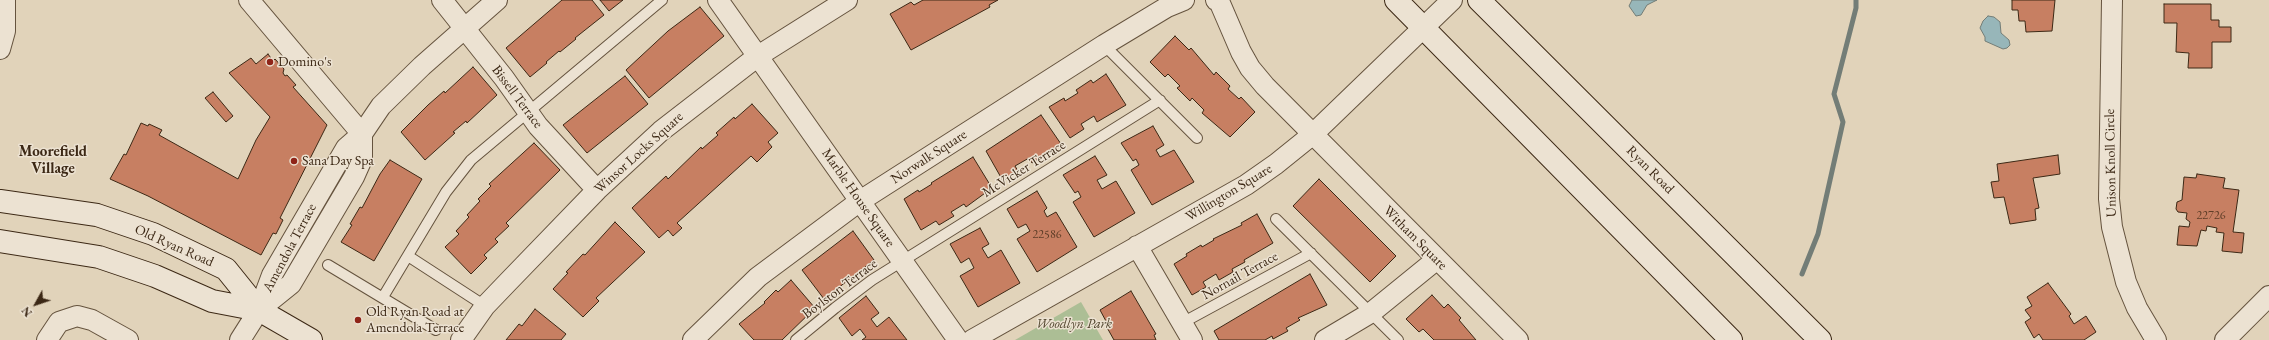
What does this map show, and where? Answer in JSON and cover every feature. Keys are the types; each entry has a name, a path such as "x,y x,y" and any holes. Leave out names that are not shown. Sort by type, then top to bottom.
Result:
{"main road":[{"path":"1396,0 1731,340"},
{"name":"Ryan Road","path":"1479,0 1820,340"},
{"name":"Old Ryan Road","path":"0,201 98,215 153,234 226,269 259,310"},
{"name":"Old Ryan Road","path":"0,241 99,257 155,276 212,301 259,310 311,340"}],"street":[{"path":"0,49 5,32 5,0"},
{"path":"249,0 362,134 381,106 497,0"},
{"name":"Bissell Terrace","path":"442,0 465,28 538,126 597,190"},
{"name":"Marble House Square","path":"718,0 958,340"},
{"name":"Winsor Locks Square","path":"462,340 485,306 597,190 660,131 758,56 847,0"},
{"name":"Norwalk Square","path":"693,340 758,277 860,201 1104,46 1167,7 1184,0"},
{"path":"1216,0 1219,1 1250,68 1312,135"},
{"name":"Willington Square","path":"972,340 1246,185 1312,135 1452,0"},
{"name":"Unison Knoll Circle","path":"2112,0 2109,199 2112,227 2126,282 2137,308 2156,340"},
{"name":"Amendola Terrace","path":"240,340 259,310 291,284 350,184 362,159 362,134"},
{"name":"Witham Square","path":"1312,135 1518,340"},
{"path":"1137,246 1187,332"},
{"path":"1325,340 1372,312 1436,260"},
{"path":"2225,340 2269,296"},
{"path":"46,340 59,322 77,316 92,320 128,340"}],"lane":[{"path":"383,297 446,192 471,160 662,0"},
{"path":"1104,46 1197,138"},
{"name":"McVicker Terrace","path":"902,261 1160,100"},
{"path":"1276,218 1372,312 1398,340"},
{"name":"Nornail Terrace","path":"1187,332 1311,253"},
{"path":"408,256 485,306"},
{"name":"Boylston Terrace","path":"796,340 835,308 902,261"},
{"path":"328,265 436,330"}],"green space":[{"name":"Woodlyn Park","path":"1081,302 1103,340 1015,340"}],"water":[{"path":"1632,0 1657,0 1647,5 1641,15 1636,16 1629,6"},
{"path":"1988,16 1994,17 2000,22 2001,33 2009,40 2010,45 2007,48 2003,49 1985,41 1985,37 1980,28 1983,21"}],"building":[{"path":"562,0 592,0 604,15 560,52 559,51 530,77 506,48"},
{"path":"600,0 623,0 609,11"},
{"path":"923,0 998,0 989,5 990,7 911,50 890,14 911,2 914,5"},
{"path":"2012,0 2055,0 2052,31 2026,32 2025,21 2019,21 2018,10 2012,10"},
{"path":"2164,4 2211,4 2211,20 2219,20 2219,27 2231,27 2231,42 2212,42 2212,68 2188,68 2189,53 2176,52 2177,23 2164,23"},
{"path":"700,7 724,36 649,98 626,70 668,31"},
{"path":"1175,36 1189,50 1191,48 1214,75 1216,72 1230,86 1228,89 1239,99 1241,97 1255,112 1230,137 1202,113 1204,110 1192,98 1190,101 1177,88 1180,86 1168,74 1165,77 1150,62"},
{"path":"268,54 273,61 275,59 284,69 283,73 285,76 287,75 296,85 293,87 327,125 280,218 283,220 276,234 273,233 261,255 148,196 110,179 124,154 126,155 141,123 148,126 149,124 162,130 159,135 238,179 256,140 270,117 229,73 251,58 256,64"},
{"path":"473,67 497,95 467,123 466,121 453,132 455,133 425,160 401,132 428,105 444,91 445,93"},
{"path":"1106,74 1126,105 1097,122 1094,116 1081,124 1084,129 1070,138 1049,107 1064,98 1065,101 1078,93 1076,90 1091,80 1093,83"},
{"path":"625,76 648,104 587,153 563,125"},
{"path":"213,92 233,116 226,122 205,98"},
{"path":"752,104 778,133 768,142 772,147 757,162 751,156 677,223 682,228 673,236 668,230 659,238 632,208 666,176 668,179 701,147 702,149 718,135 716,133 734,117 735,119"},
{"path":"1041,115 1061,144 1032,163 1029,158 1015,166 1018,171 1003,181 986,151"},
{"path":"1153,126 1164,145 1156,150 1160,157 1174,150 1194,182 1152,205 1131,170 1139,165 1136,159 1133,161 1121,143"},
{"path":"534,143 560,170 506,223 509,226 495,239 498,242 484,255 487,258 471,274 445,247 459,234 456,231 469,217 467,215 480,201 478,199 491,186 489,184"},
{"path":"2058,155 2060,174 2033,178 2039,208 2035,209 2036,220 2010,224 2004,197 1994,198 1991,182 1999,181 1997,164"},
{"path":"1095,156 1107,175 1097,180 1102,189 1116,181 1135,213 1094,237 1073,202 1081,197 1078,191 1075,193 1063,175"},
{"path":"973,157 992,188 966,207 964,204 951,212 954,216 939,225 936,221 921,230 904,199 918,190 919,192"},
{"path":"390,160 422,179 374,261 341,242 352,225 350,224 360,207 362,208 380,174"},
{"path":"2197,174 2225,178 2223,188 2239,190 2233,232 2244,233 2242,253 2222,251 2224,233 2216,232 2217,228 2207,226 2206,231 2201,230 2197,246 2177,245 2179,226 2189,227 2190,222 2186,219 2187,213 2178,212 2176,209 2177,202 2182,200 2184,177 2196,178"},
{"path":"1319,179 1396,256 1370,282 1293,206"},
{"path":"1037,191 1047,208 1044,211 1047,217 1056,212 1077,247 1037,272 1017,239 1030,231 1026,224 1018,228 1007,209"},
{"path":"1257,214 1273,243 1244,260 1245,262 1232,269 1233,272 1219,280 1216,274 1203,282 1206,287 1192,295 1174,264 1187,256 1186,254 1242,225 1241,223"},
{"path":"615,222 645,252 596,298 599,301 583,317 553,289 568,273 566,272 583,254 585,255"},
{"path":"980,228 989,244 982,248 988,258 1001,250 1020,283 978,307 960,276 974,268 969,258 961,263 950,244"},
{"path":"853,231 874,260 824,299 802,270"},
{"path":"1310,274 1327,305 1298,318 1300,320 1286,328 1288,331 1273,339 1272,336 1265,340 1219,340 1214,331"},
{"path":"791,280 815,308 782,340 754,340 739,324 765,303 764,302 776,290 778,292"},
{"path":"2048,283 2071,314 2069,316 2074,324 2086,316 2096,332 2084,340 2043,340 2039,334 2034,338 2025,322 2031,318 2025,310 2032,306 2027,297"},
{"path":"1131,291 1156,334 1154,335 1156,340 1114,340 1105,324 1107,323 1100,310"},
{"path":"1432,295 1444,308 1448,304 1461,318 1459,320 1476,340 1434,340 1423,329 1419,332 1406,319"},
{"path":"866,296 879,313 871,319 877,327 889,317 907,340 862,340 866,337 860,329 852,336 839,318"},
{"path":"535,309 566,334 561,340 506,340 519,324 522,326"}],"waterway":[{"path":"1802,274 1818,234 1843,122 1834,94 1856,8 1856,0"}],"place":[{"name":"Domino's","path":"270,62"},
{"name":"Sana Day Spa","path":"294,161"},
{"name":"Old Ryan Road at Amendola Terrace","path":"358,320"}],"district":[{"name":"Moorefield Village","path":"53,160"}]}
